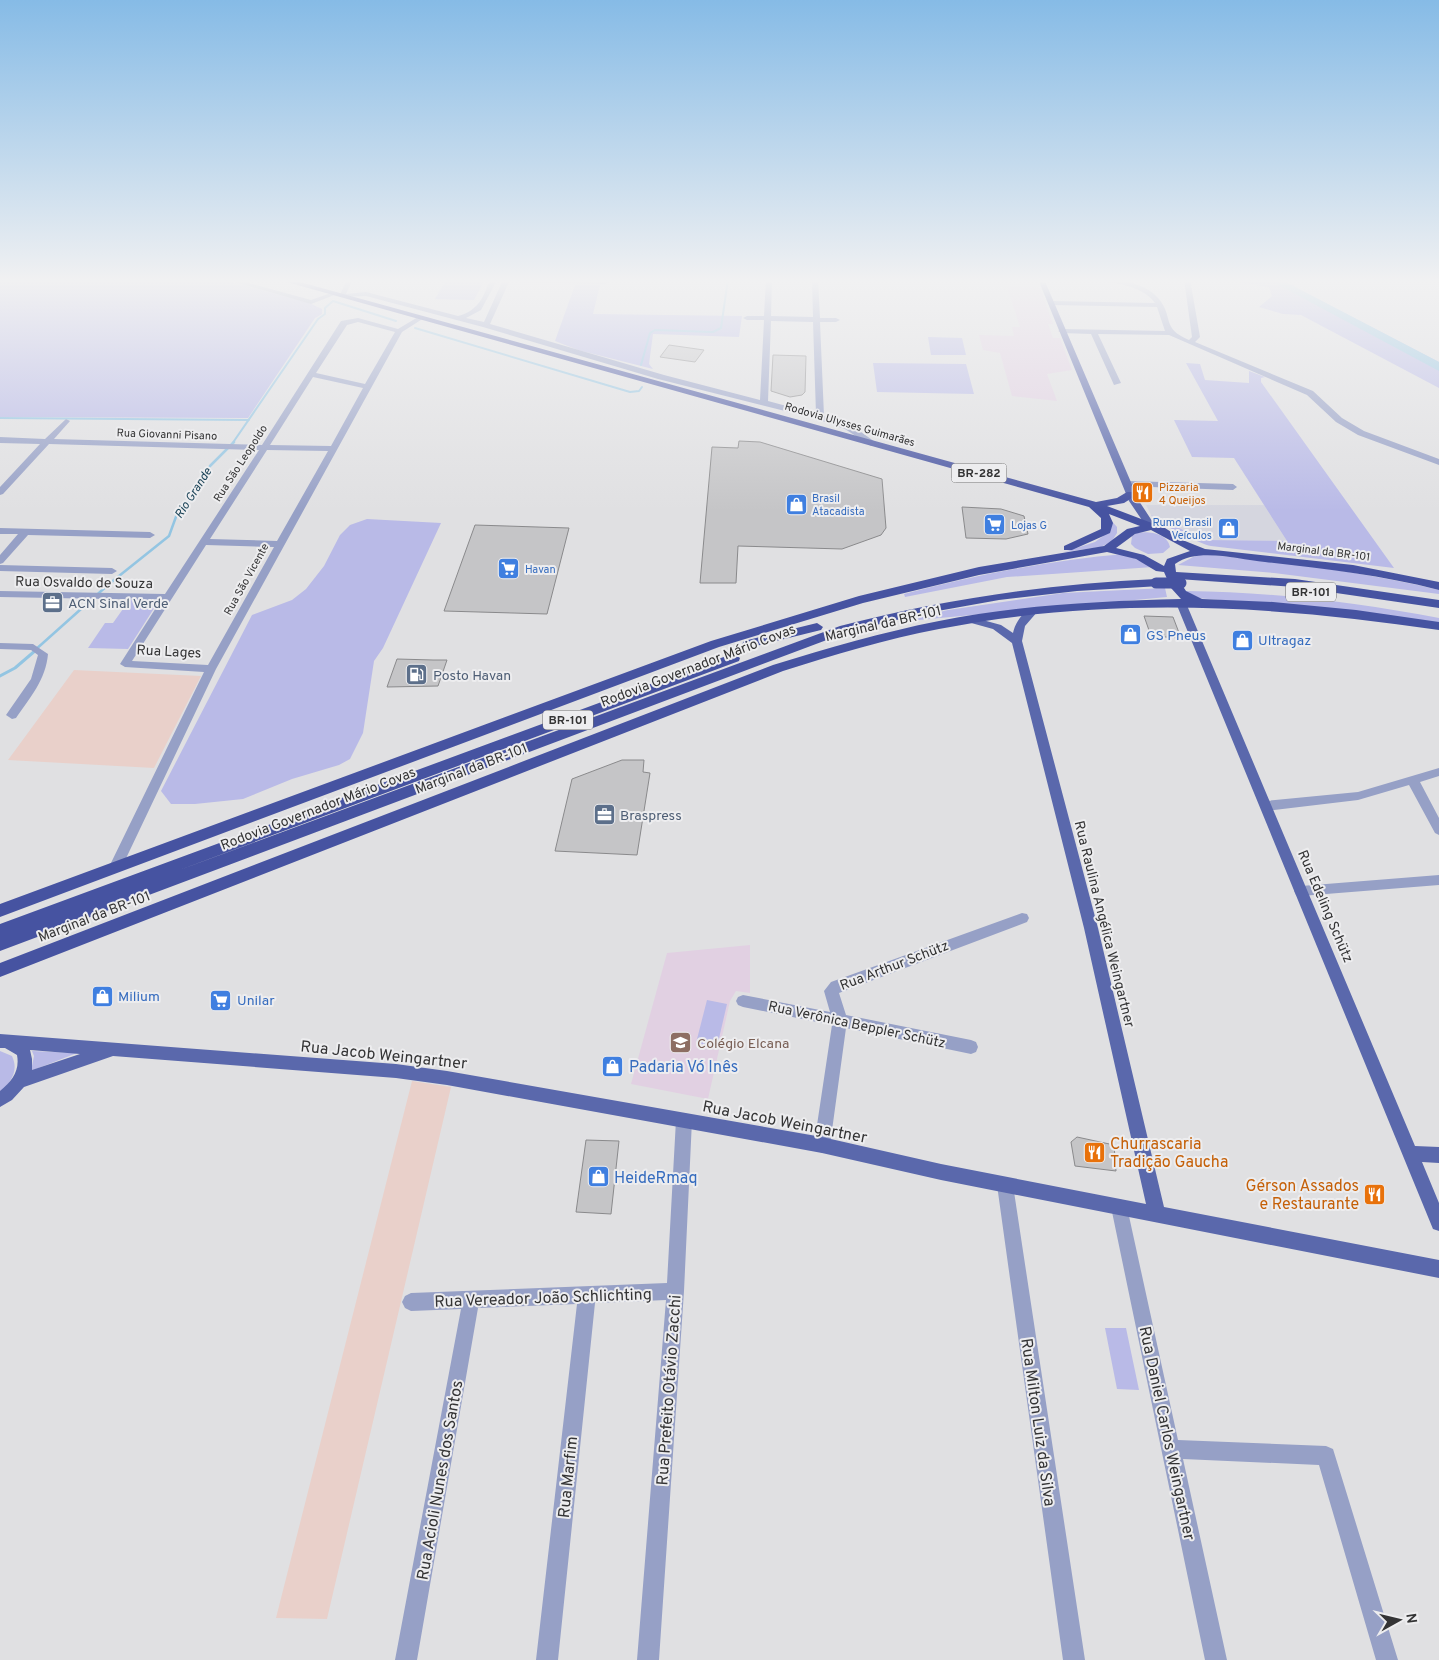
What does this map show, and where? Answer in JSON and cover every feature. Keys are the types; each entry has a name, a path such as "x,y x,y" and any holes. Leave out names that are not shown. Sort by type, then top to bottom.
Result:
{"highway":[{"name":"Rodovia Ulysses Guimarães","path":"559,356 1088,503 1151,527 1204,553"},
{"path":"1088,503 1120,501 1131,493"},
{"path":"1038,559 1090,540 1106,531 1108,523 1104,514 1088,503"},
{"path":"1126,534 1129,518"},
{"path":"1107,549 1126,534 1151,527"},
{"path":"1156,576 1159,561 1178,548 1174,538"},
{"path":"1038,559 1107,549 1140,557 1156,576 1170,598 1154,603"},
{"path":"1204,553 1183,555 1168,564 1168,569 1181,594 1206,603"},
{"name":"Marginal da BR-101","path":"1204,553 1356,568 1439,586"},
{"name":"Marginal da BR-101","path":"0,911 716,644 877,595 1038,559"},
{"name":"Rodovia Governador Mário Covas","path":"0,944 844,629 913,611 1020,592 1156,576"},
{"name":"Rodovia Governador Mário Covas","path":"0,931 817,628 893,606 984,588 1066,579 1156,576 1316,592 1439,612"},
{"name":"Rodovia Governador Mário Covas","path":"1179,579 1296,583 1439,604"},
{"path":"1296,583 1439,598"},
{"name":"Marginal da BR-101","path":"0,970 739,683 842,648 968,619 1100,604 1206,603 1310,609 1439,626"},
{"path":"739,683 789,659 913,611"},
{"path":"665,664 817,628"},
{"path":"297,820 474,734"}],"main road":[{"path":"1073,356 1131,493 1151,527"},
{"path":"1129,518 1131,493"},
{"name":"Rua Edeling Schütz","path":"1181,603 1439,1223"},
{"path":"968,619 997,627 1017,642 1020,624 1033,611"},
{"name":"Rua Raulina Angélica Weingartner","path":"1017,642 1091,928 1157,1214"},
{"path":"1,1042 15,1045 23,1051 26,1060 25,1070 9,1092"},
{"name":"Rua Jacob Weingartner","path":"1,1042 419,1073 822,1146 1005,1185 1439,1269"},
{"name":"Rua Jacob Weingartner","path":"9,1092 71,1063 118,1050"},
{"path":"1411,1154 1439,1155"}],"street":[{"name":"Rua São Leopoldo","path":"125,664 323,356"},
{"name":"Rua São Vicente","path":"115,867 211,669 384,356"},
{"path":"590,356 820,417 848,427 874,444"},
{"path":"764,401 766,356"},
{"path":"818,356 820,417"},
{"path":"1105,356 1117,383"},
{"path":"1222,356 1310,393 1339,420 1361,433 1439,462"},
{"path":"311,374 367,387"},
{"path":"0,492 5,482 66,421"},
{"name":"Rua Giovanni Pisano","path":"0,440 234,448 333,449"},
{"path":"1131,493 1233,487"},
{"path":"0,531 150,535"},
{"path":"0,561 25,532"},
{"path":"203,542 279,544"},
{"path":"0,568 112,571"},
{"name":"Rua Osvaldo de Souza","path":"0,594 168,597"},
{"path":"0,646 37,649 43,659 38,674 12,715"},
{"name":"Rua Lages","path":"125,664 211,669"},
{"path":"1266,806 1358,796 1439,772"},
{"path":"1413,781 1439,830"},
{"path":"1301,891 1439,880"},
{"name":"Rua Arthur Schütz","path":"822,1146 840,1021 831,991 836,986 1022,918"},
{"name":"Rua Verônica Beppler Schütz","path":"743,1001 971,1047"},
{"path":"0,1108 9,1092"},
{"name":"Rua Prefeito Otávio Zacchi","path":"648,1660 675,1291 684,1120"},
{"name":"Rua Milton Luiz da Silva","path":"1005,1185 1074,1660"},
{"name":"Rua Daniel Carlos Weingartner","path":"1119,1207 1216,1660"},
{"name":"Rua Vereador João Schlichting","path":"411,1302 675,1291"},
{"name":"Rua Marfim","path":"547,1660 587,1295"},
{"name":"Rua Acioli Nunes dos Santos","path":"406,1660 471,1300"},
{"path":"1172,1449 1326,1456 1387,1660"}],"shaded area":[{"path":"0,356 289,356 248,418 0,417"},
{"path":"604,356 650,356 649,364 653,369"},
{"path":"1001,356 1067,356 1072,370 1047,374 1057,401 1012,396"},
{"path":"1379,356 1428,356 1439,362 1439,388"},
{"path":"873,363 966,364 974,394 877,392"},
{"path":"1186,363 1200,364 1205,380 1249,383 1249,371 1265,377 1261,378 1261,382 1394,568 1211,546 1178,532 1154,518 1151,515 1205,540 1287,541 1234,458 1192,457 1174,420 1218,421"},
{"name":"Rumo Brasil Veículos","path":"1146,505 1264,505 1287,541 1205,540 1151,515"},
{"path":"1109,518 1117,527 1117,533 1112,541 1101,547 1064,552 1095,542 1110,531"},
{"path":"367,519 441,523 383,648 374,661 363,733 350,759 339,765 292,779 243,799 195,804 171,804 161,791 252,615 292,600 306,589 324,566 340,535 350,525"},
{"path":"1137,533 1157,534 1168,542 1170,547 1163,553 1148,554 1131,544 1132,536"},
{"path":"1125,554 1153,567 1007,577 905,597 904,594 1013,569"},
{"path":"1204,554 1293,564 1410,583 1439,590 1439,594 1274,573 1178,565 1193,557"},
{"path":"1165,588 1167,597 897,622 948,610 1063,593"},
{"path":"1186,591 1250,593 1376,607 1439,618 1439,624 1273,604 1195,598"},
{"path":"130,599 160,599 128,649 88,648 105,623 113,623"},
{"path":"74,670 201,676 154,768 8,760"},
{"name":"Colégio Elcana","path":"750,945 750,993 736,991 730,1001 708,1099 631,1084 667,953"},
{"path":"707,1000 727,1004 717,1047 696,1043"},
{"path":"0,1051 12,1056 15,1067 8,1085 0,1093"},
{"path":"32,1051 77,1053 31,1071 34,1056"},
{"path":"412,1081 451,1087 327,1619 276,1618"},
{"path":"1105,1328 1126,1328 1139,1390 1117,1389"}],"building":[{"path":"660,356 699,356 695,362"},
{"path":"773,356 806,356 805,392 802,395 790,397 771,391"},
{"name":"Brasil Atacadista","path":"739,441 760,442 882,479 886,528 881,535 842,549 738,546 736,583 700,583 712,447 738,448"},
{"name":"Lojas G","path":"962,507 1001,509 1024,516 1028,534 1006,539 966,538"},
{"name":"Havan","path":"475,525 569,528 547,614 444,611"},
{"path":"1144,616 1173,617 1181,638 1151,636"},
{"name":"Posto Havan","path":"397,659 447,660 438,686 387,687"},
{"name":"Braspress","path":"622,760 644,760 643,772 650,773 637,855 555,851 572,779"},
{"name":"Churrascaria Tradição Gaucha","path":"1077,1137 1114,1145 1116,1171 1075,1166 1071,1142"},
{"name":"HeideRmaq","path":"586,1140 619,1141 611,1214 576,1212"}],"waterway":[{"name":"Rio Grande","path":"249,420 292,356"},
{"path":"511,356 630,392 639,391 642,387"},
{"path":"641,365 643,356"},
{"path":"1419,356 1439,367"},
{"path":"0,418 249,420"},
{"name":"Rio Grande","path":"232,444 249,420"},
{"name":"Rio Grande","path":"34,651 109,584 169,536 177,514 191,499 210,466 232,444"},
{"name":"Rio Grande","path":"0,676 15,668 36,650"}],"place":[{"name":"Pizzaria 4 Queijos","path":"1143,493"},
{"name":"Brasil Atacadista","path":"796,504"},
{"name":"Lojas G","path":"995,525"},
{"name":"Rumo Brasil Veículos","path":"1228,528"},
{"name":"Havan","path":"509,569"},
{"name":"ACN Sinal Verde","path":"52,603"},
{"name":"GS Pneus","path":"1130,635"},
{"name":"Ultragaz","path":"1242,640"},
{"name":"Posto Havan","path":"417,675"},
{"name":"Braspress","path":"604,815"},
{"name":"Milium","path":"102,996"},
{"name":"Unilar","path":"221,1000"},
{"name":"Colégio Elcana","path":"681,1043"},
{"name":"Padaria Vó Inês","path":"613,1066"},
{"name":"Churrascaria Tradição Gaucha","path":"1094,1152"},
{"name":"HeideRmaq","path":"598,1177"},
{"name":"Gérson Assados e Restaurante","path":"1375,1194"}]}
